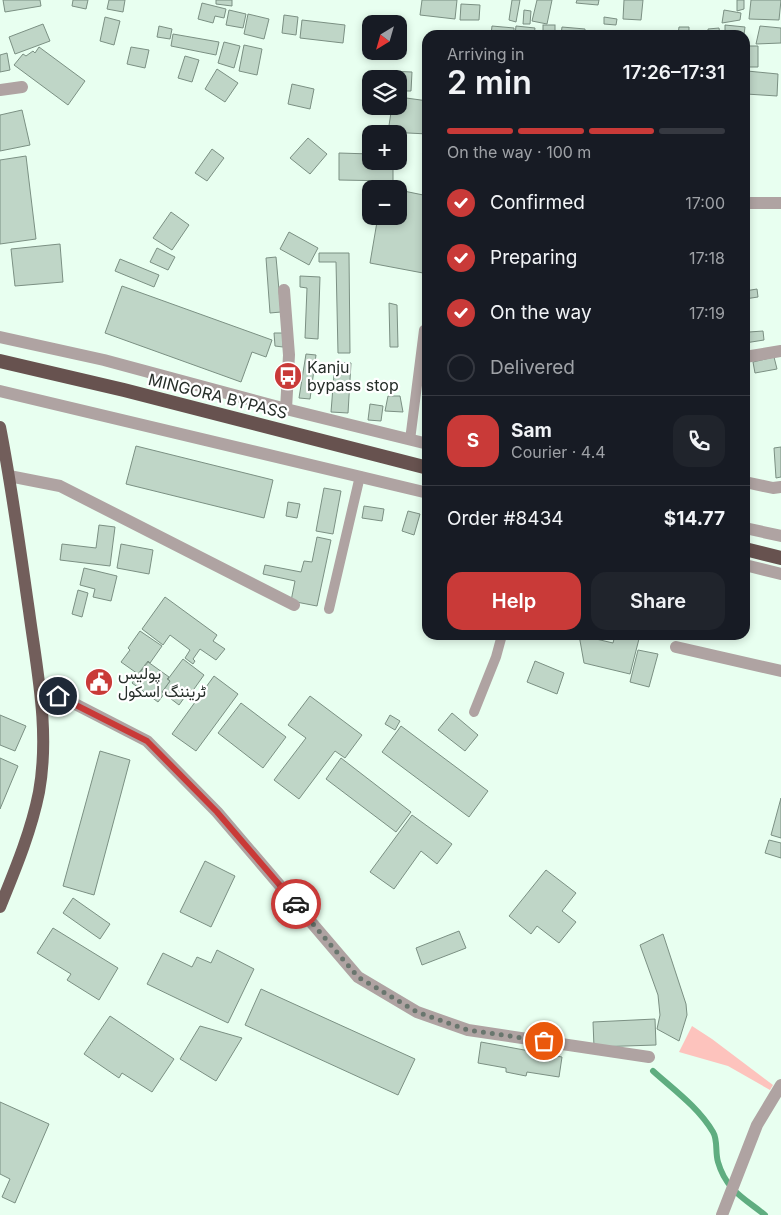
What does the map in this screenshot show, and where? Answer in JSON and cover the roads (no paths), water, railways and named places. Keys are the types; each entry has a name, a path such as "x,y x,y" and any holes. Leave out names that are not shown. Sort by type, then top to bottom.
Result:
{"highway":[{"name":"MINGORA BYPASS","path":"0,361 422,466"},
{"path":"750,550 781,558"}],"main road":[{"path":"0,427 10,476 40,686 44,736 39,792 22,853 0,907"}],"street":[{"path":"0,90 22,87"},
{"path":"750,203 781,203"},
{"path":"284,290 289,354 286,409"},
{"path":"0,337 104,360 286,409 422,443"},
{"path":"750,356 781,350"},
{"path":"0,391 422,491"},
{"path":"10,476 60,486 294,605"},
{"path":"750,483 773,488 781,487"},
{"path":"750,529 781,536"},
{"path":"750,566 781,574"},
{"path":"676,646 781,671"},
{"path":"40,686 147,741 217,812 358,977 417,1012 468,1030 649,1057"},
{"path":"722,1215 757,1125 781,1085"}],"lane":[{"path":"410,440 422,346"},
{"path":"329,608 360,476"},
{"path":"474,712 496,657 501,640"}],"waterway":[{"path":"653,1071 685,1099 707,1123 715,1135 718,1162 726,1180 737,1193 765,1215"}],"place":[{"name":"Kanju bypass stop","path":"288,376"},
{"name":"پولیس ٹریننگ اسکول","path":"99,682"}]}
